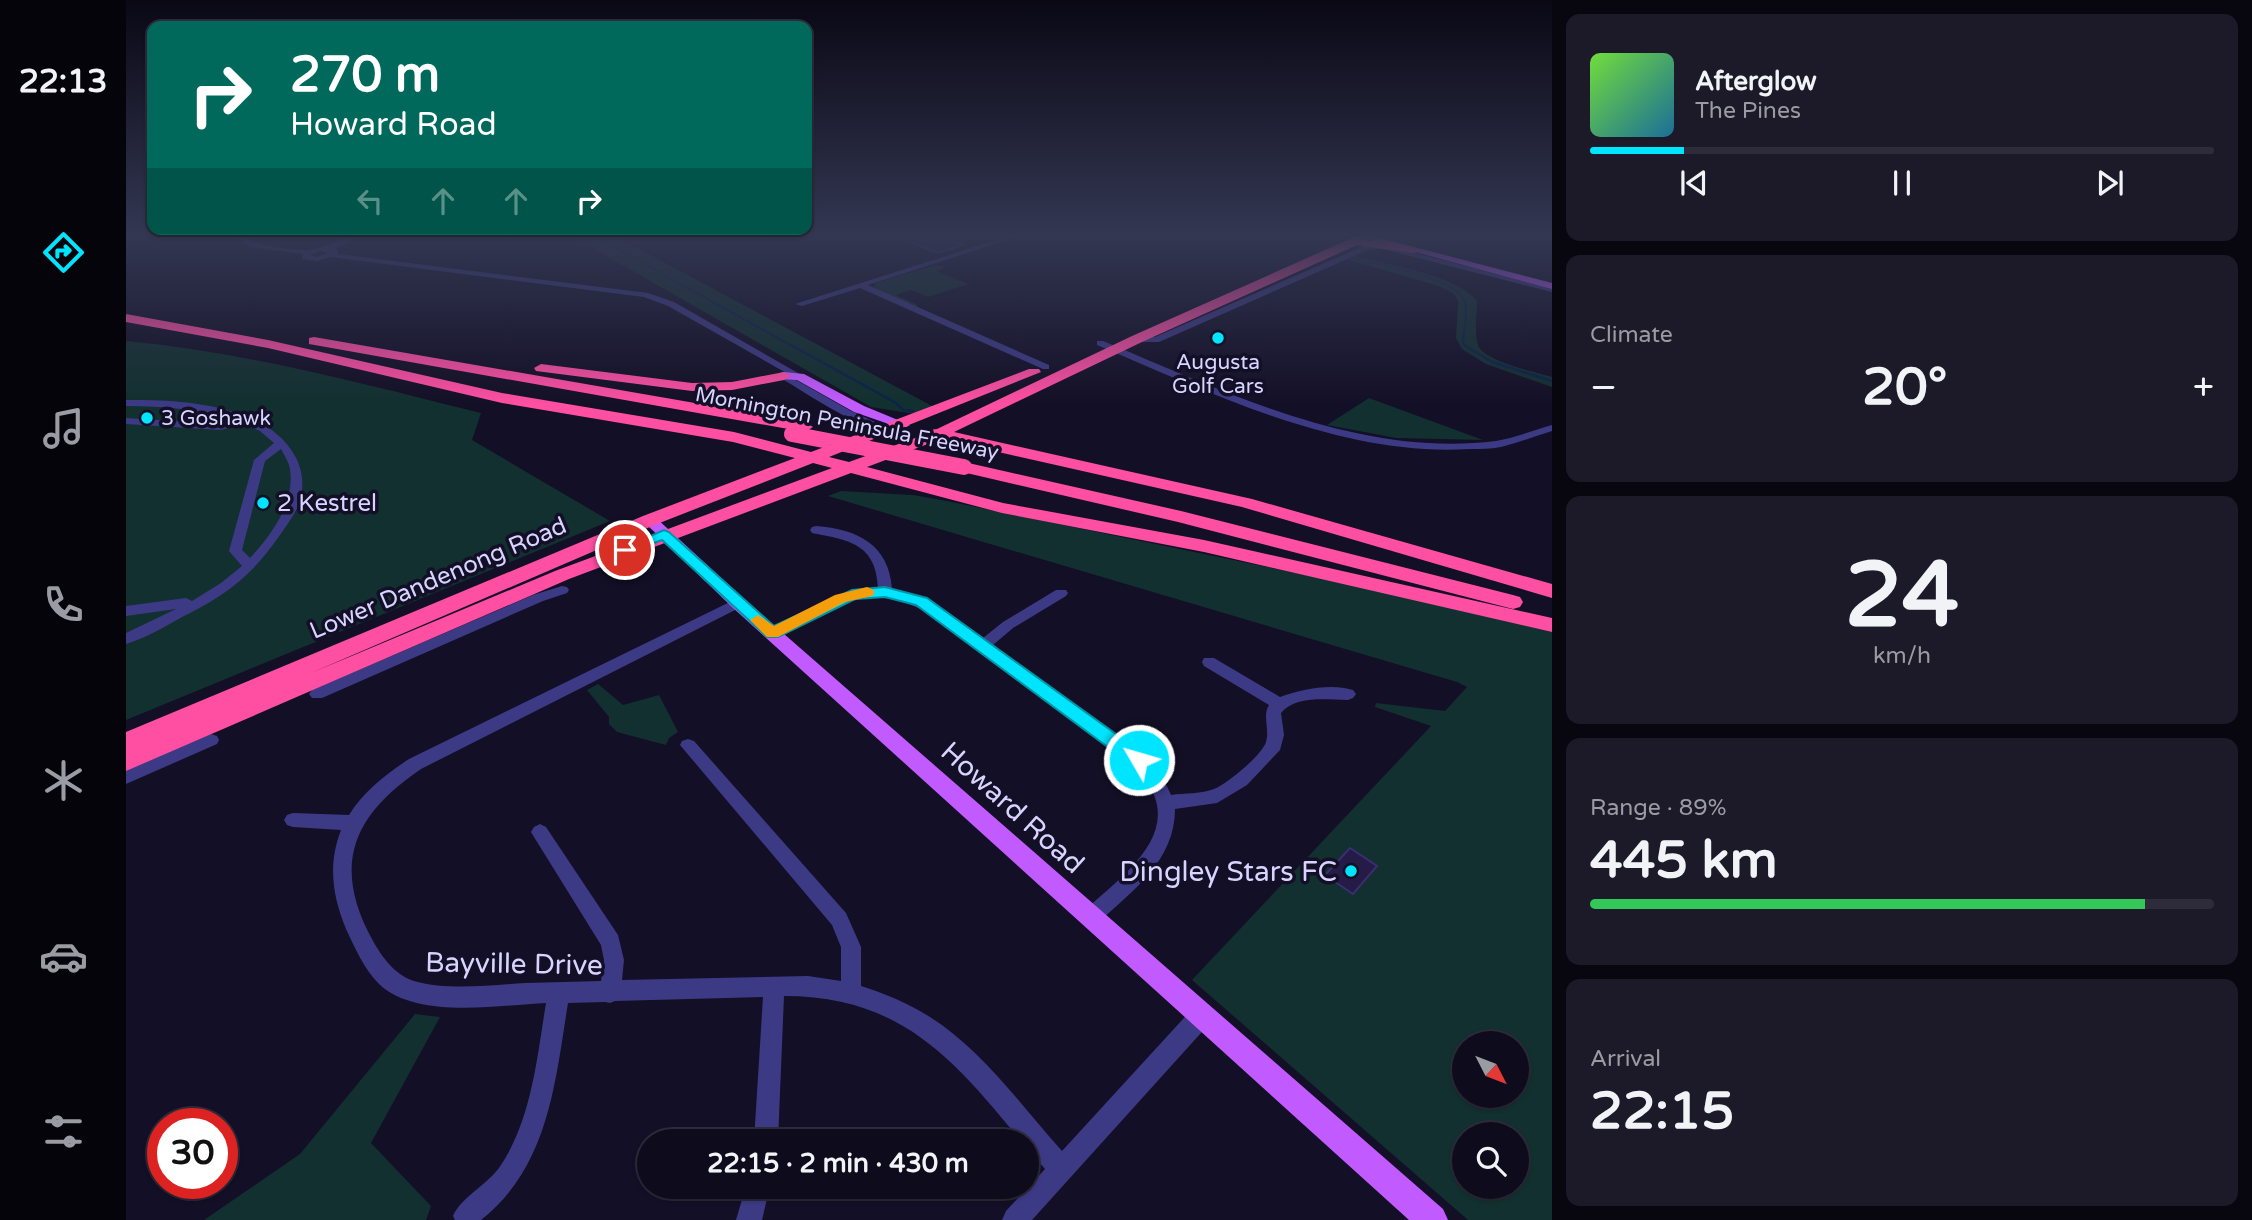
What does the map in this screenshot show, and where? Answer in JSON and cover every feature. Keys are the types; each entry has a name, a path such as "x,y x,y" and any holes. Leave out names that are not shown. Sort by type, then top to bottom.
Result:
{"highway":[{"name":"Lower Dandenong Road","path":"126,761 176,748 562,583 660,523 831,476 939,433 1050,375 1100,343 1221,291"},
{"name":"Lower Dandenong Road","path":"126,742 812,458 1050,375 1117,349 1245,291"},
{"name":"Mornington Peninsula Freeway","path":"126,307 798,431 1175,504 1552,599"},
{"path":"126,317 268,344 502,398 712,433 985,504"},
{"name":"Mornington Peninsula Freeway","path":"126,317 798,431"},
{"path":"278,335 699,387 741,385 784,376"},
{"path":"699,387 745,379 769,366"},
{"path":"984,443 980,432 984,421 1023,400 1050,375"},
{"path":"901,427 939,433 1259,506 1552,591"},
{"path":"660,523 754,472 767,458 769,446"},
{"name":"Mornington Peninsula Freeway","path":"968,464 1552,612"},
{"path":"831,476 871,488 917,492 1204,546 1552,625"}],"main road":[{"path":"784,376 800,377 859,409 901,427"},
{"name":"Howard Road","path":"660,523 738,603 1432,1220"}],"street":[{"path":"615,291 645,295 671,304 800,377"},
{"path":"799,304 842,291"},
{"path":"873,291 1050,375"},
{"path":"1100,343 1290,419 1380,441 1431,446 1479,446 1504,444 1552,428"},
{"path":"741,345 784,376 840,409 901,427"},
{"path":"126,403 222,411 248,420 288,451 296,470 296,495 279,527 250,566 202,601 126,639"},
{"path":"126,421 220,427 248,420"},
{"path":"250,566 235,551 260,460 281,444"},
{"path":"816,530 838,533 869,549 882,567 885,592"},
{"name":"Lower Dandenong Road","path":"328,685 534,600 562,583"},
{"path":"773,633 841,598 863,593 885,592 922,602 1139,760 1153,778 1164,803 1167,820 1161,846 1146,866 1091,916"},
{"path":"983,645 1008,625 1061,593"},
{"path":"126,611 202,601"},
{"name":"Bayville Drive","path":"738,603 415,764 377,793 353,823 343,851 341,867 343,890 370,957 386,977 398,985 428,994 610,993 774,986 808,986 851,991 913,1016 949,1043 1062,1170"},
{"path":"1209,662 1278,703"},
{"path":"1164,803 1217,796 1241,780 1272,750 1276,735 1273,712 1278,703 1290,698 1348,694"},
{"name":"Lower Dandenong Road","path":"126,778 176,748 211,740"},
{"path":"688,745 839,919 851,947 851,991"},
{"path":"293,820 353,823"},
{"path":"540,832 611,942 614,960 610,993"},
{"path":"767,1129 774,986"},
{"path":"466,1216 498,1189 521,1155 536,1110 559,992"},
{"path":"1015,1220 1202,1015"},
{"path":"749,1220 755,1199"}],"green space":[{"path":"668,291 717,291 934,407 915,414 871,407"},
{"path":"881,291 908,291 896,295 918,305 915,307"},
{"path":"913,291 947,291 928,297"},
{"path":"1449,291 1466,291 1477,301 1476,335 1482,351 1499,361 1552,377 1552,387 1486,364 1462,349 1456,338 1458,301"},
{"path":"126,341 260,361 481,413 472,440 610,521 126,720"},
{"path":"1369,398 1483,440 1396,438 1327,425"},
{"path":"841,491 913,495 947,501 1417,598 1552,632 1552,1220 1468,1220 1192,980 1431,726 1375,707 1376,703 1445,711 1467,687 828,496"},
{"path":"598,684 623,705 659,695 678,732 669,738 666,745 617,732 609,724 609,717 587,690"},
{"path":"415,1014 440,1017 371,1143 431,1206 426,1220 204,1220 300,1154"}],"building":[{"name":"Dingley Stars FC","path":"1350,848 1377,866 1353,894 1325,875"}],"waterway":[{"path":"693,291 794,347"},
{"path":"1456,291 1465,305 1463,344 1466,346"},
{"path":"791,345 896,403 903,410 913,411"},
{"path":"1466,346 1492,362 1552,381"}],"slow traffic":[{"path":"758,620 773,633 841,598 867,592"}],"place":[{"name":"Augusta Golf Cars","path":"1218,338"},
{"name":"3 Goshawk","path":"147,418"},
{"name":"2 Kestrel","path":"263,503"},
{"name":"Dingley Stars FC","path":"1351,871"}],"route":[{"path":"625,550 664,535 773,633 852,595 885,592 910,597 942,615 1139,760"}]}
